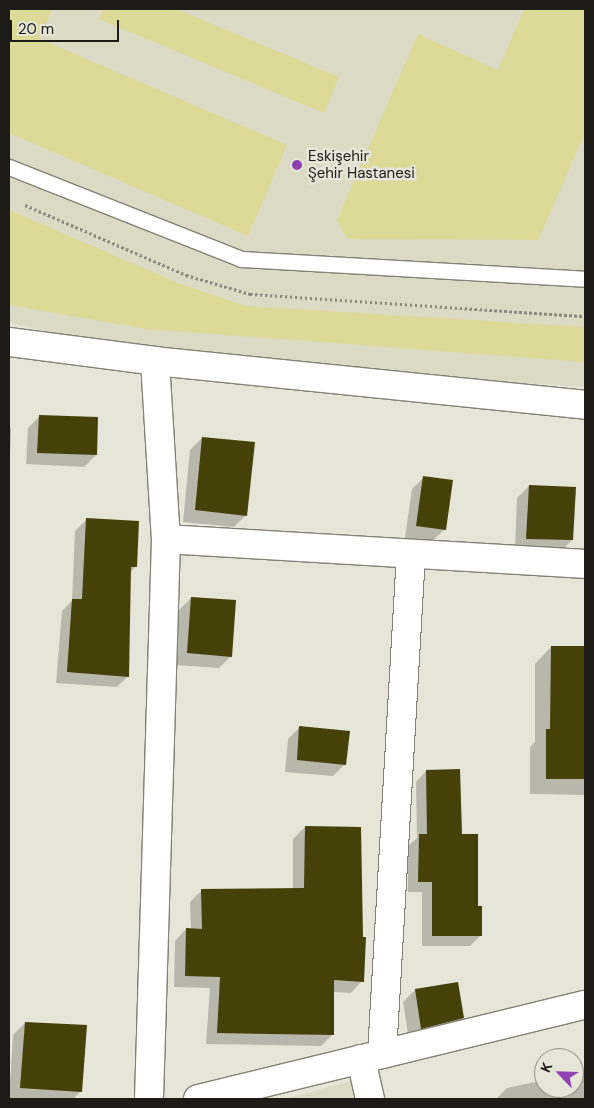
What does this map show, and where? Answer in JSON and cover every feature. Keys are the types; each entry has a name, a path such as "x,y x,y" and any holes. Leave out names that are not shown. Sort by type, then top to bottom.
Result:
{"street":[{"path":"9,342 155,361 585,405"},
{"path":"149,1099 166,539 155,361"},
{"path":"166,539 585,564"},
{"path":"370,1099 371,1057 411,554"},
{"path":"198,1099 585,1004"}],"lane":[{"path":"9,167 241,259 585,279"}],"shaded area":[{"name":"Eskişehir Şehir Hastanesi","path":"9,9 585,9 585,387 159,361 9,322"},
{"path":"9,9 52,9 40,39 287,145 248,236 9,133"},
{"path":"103,9 176,9 339,77 324,113 99,19"},
{"path":"524,9 585,9 585,133 538,240 347,239 337,220 418,34 498,70"},
{"path":"9,210 178,283 246,306 585,327 585,362 146,329 9,305"},
{"path":"352,1081 355,1099 285,1099"}],"building":[{"path":"39,415 98,417 97,455 37,453"},
{"path":"202,437 255,442 247,516 195,510"},
{"path":"423,476 453,480 446,530 416,526"},
{"path":"529,485 576,487 573,540 526,539"},
{"path":"86,518 139,521 137,567 131,567 129,677 67,672 72,599 82,599"},
{"path":"191,597 236,600 232,657 187,653"},
{"path":"551,646 585,646 585,779 546,779 546,729 550,729"},
{"path":"299,726 350,731 346,765 297,760"},
{"path":"460,769 462,834 478,834 478,906 482,906 482,936 432,936 432,882 418,882 419,834 427,834 426,770"},
{"path":"305,826 361,827 363,937 366,937 364,982 334,980 334,1035 217,1033 220,977 185,976 186,928 202,929 201,889 304,888"},
{"path":"458,982 464,1018 421,1029 415,989"},
{"path":"25,1022 87,1025 82,1092 20,1088"}],"place":[{"name":"Eskişehir Şehir Hastanesi","path":"297,165"}]}
